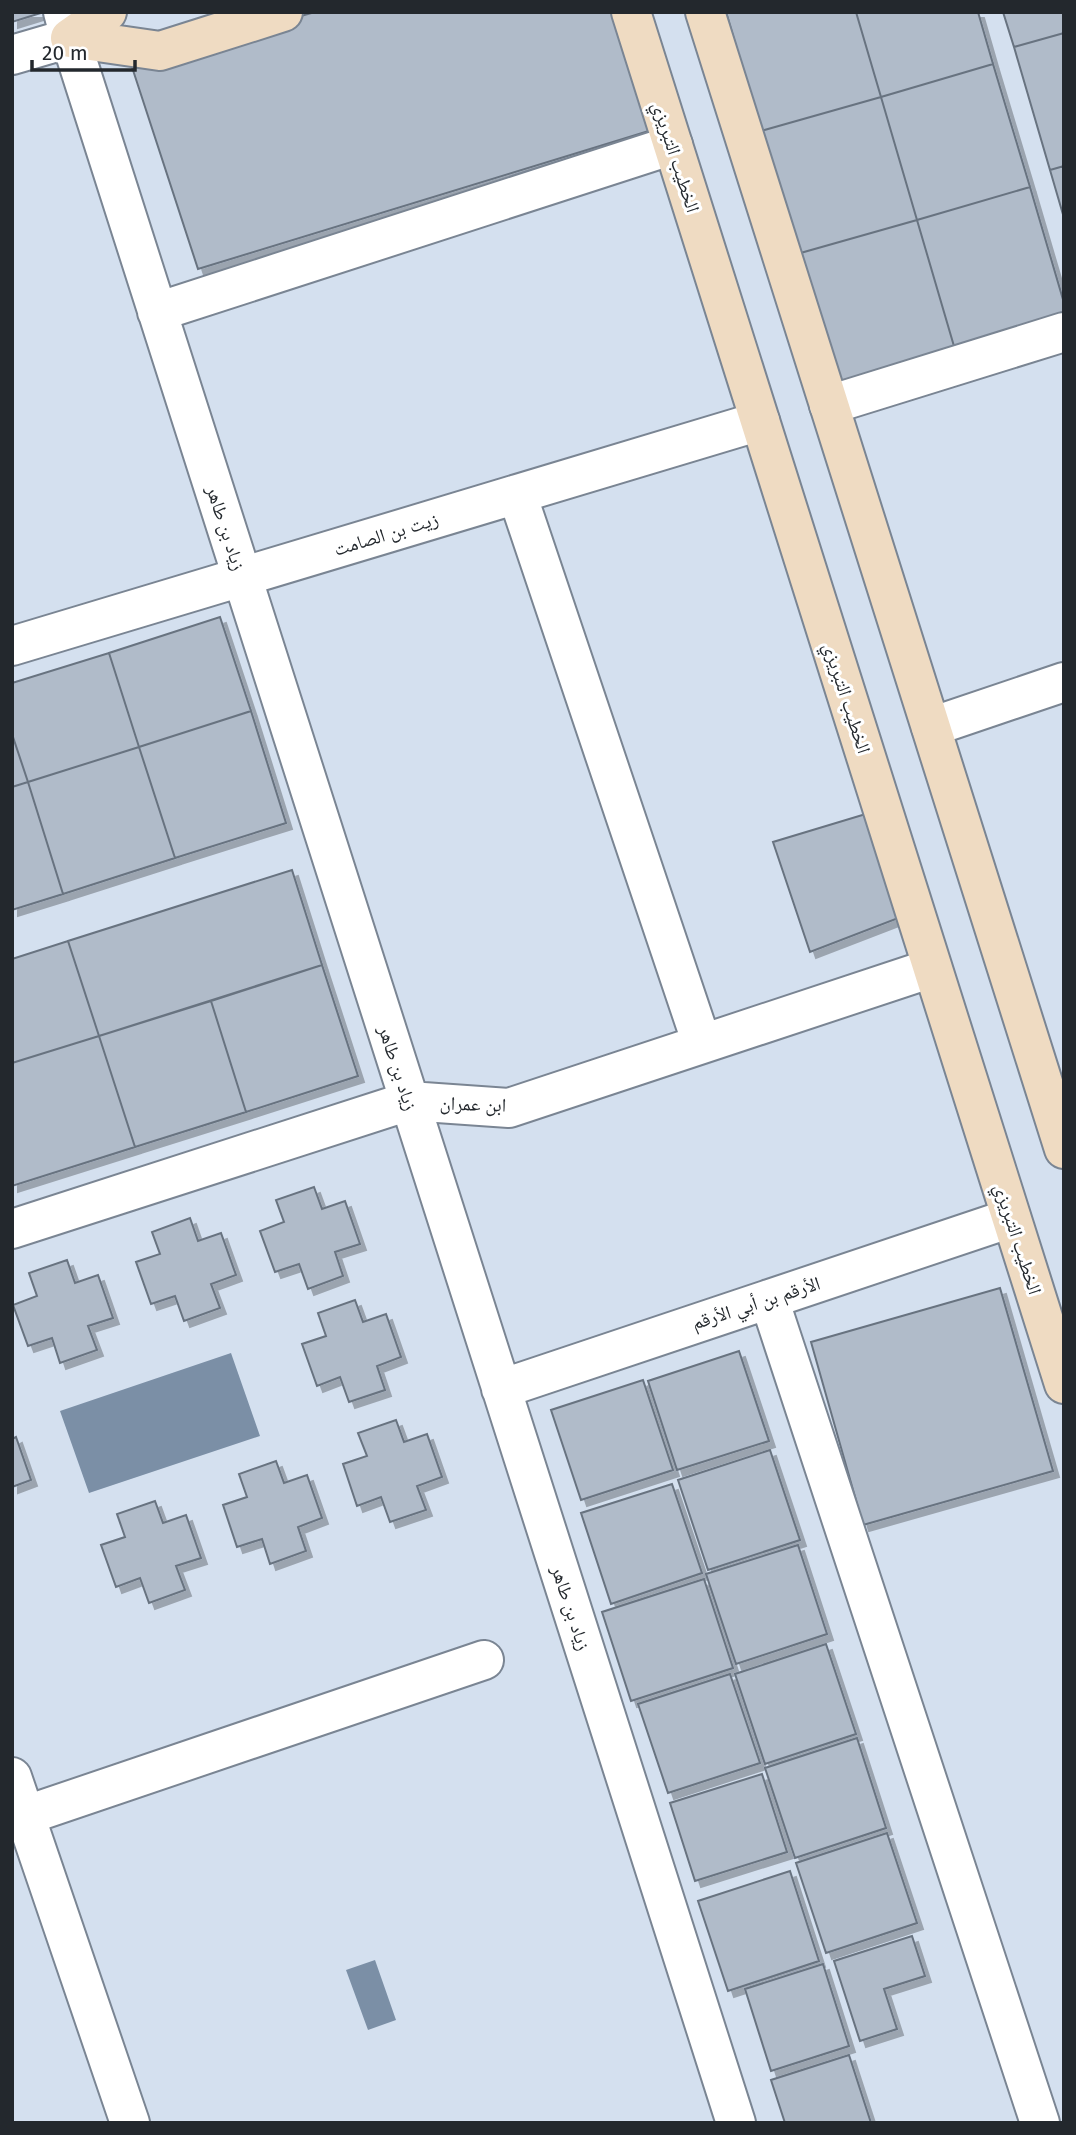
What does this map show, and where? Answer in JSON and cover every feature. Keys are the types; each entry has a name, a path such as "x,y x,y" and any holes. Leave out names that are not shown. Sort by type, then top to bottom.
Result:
{"street":[{"path":"12,55 66,25 107,12"},
{"path":"66,25 160,51 283,12"},
{"name":"الخطيب التبريزي","path":"631,12 1064,1384"},
{"path":"705,12 1064,1149"},
{"name":"زياد بن طاهر","path":"66,25 736,2123"},
{"path":"157,312 673,145"},
{"path":"829,405 1064,332"},
{"name":"زيت بن الصامت","path":"12,646 760,421"},
{"path":"517,494 702,1044"},
{"path":"931,727 1064,682"},
{"name":"ابن عمران","path":"12,1229 409,1101 509,1108 932,968"},
{"name":"الأرقم بن أبي الأرقم","path":"501,1389 1012,1218"},
{"path":"769,1299 1040,2123"},
{"path":"19,1818 484,1660"},
{"path":"12,1777 19,1818 130,2123"}],"water":[{"path":"231,1353 260,1436 89,1493 60,1411"},
{"path":"375,1960 396,2020 368,2030 346,1970"}],"building":[{"path":"12,12 44,12 12,22"},
{"path":"315,12 614,12 652,130 198,269 131,64"},
{"path":"726,12 856,12 881,97 761,131"},
{"path":"856,12 978,12 993,64 881,97"},
{"path":"1003,12 1064,12 1064,33 1014,47"},
{"path":"1064,33 1064,166 1050,170 1014,47"},
{"path":"993,64 1030,187 917,220 881,97"},
{"path":"881,97 917,220 797,254 761,131"},
{"path":"1064,166 1064,218 1050,170"},
{"path":"1030,187 1064,303 1064,321 956,353 917,220"},
{"path":"917,220 956,353 836,387 797,254"},
{"path":"220,617 251,711 139,747 109,653"},
{"path":"109,653 139,747 28,782 12,734 12,683"},
{"path":"251,711 286,823 175,858 139,747"},
{"path":"12,734 28,782 12,787"},
{"path":"139,747 175,858 63,894 28,782"},
{"path":"28,782 63,894 12,910 12,787"},
{"path":"869,813 901,917 810,952 773,842"},
{"path":"292,870 322,965 99,1036 68,941"},
{"path":"68,941 99,1036 12,1063 12,959"},
{"path":"322,965 358,1076 246,1112 211,1001"},
{"path":"211,1001 246,1112 135,1147 99,1036"},
{"path":"99,1036 135,1147 12,1186 12,1063"},
{"path":"314,1187 322,1209 345,1201 360,1244 335,1252 343,1276 308,1289 299,1264 275,1272 260,1231 284,1222 276,1200"},
{"path":"190,1218 198,1241 221,1233 236,1275 211,1284 220,1308 184,1321 175,1296 151,1304 136,1262 160,1254 152,1232"},
{"path":"67,1260 75,1283 98,1275 113,1318 88,1326 97,1350 60,1363 52,1338 28,1346 13,1305 37,1296 29,1273"},
{"path":"1000,1288 1053,1471 863,1525 811,1342"},
{"path":"355,1300 363,1322 386,1314 401,1357 377,1366 385,1390 349,1402 340,1377 317,1386 302,1344 326,1336 318,1313"},
{"path":"739,1351 769,1441 677,1470 648,1381"},
{"path":"643,1380 673,1470 581,1500 551,1410"},
{"path":"396,1420 404,1442 427,1434 442,1477 417,1486 426,1510 390,1522 381,1497 357,1506 343,1464 367,1456 358,1433"},
{"path":"16,1437 31,1480 12,1487 12,1439"},
{"path":"770,1450 800,1540 708,1570 678,1480"},
{"path":"276,1461 284,1483 307,1475 322,1518 298,1527 306,1551 270,1564 262,1539 237,1547 223,1505 247,1497 239,1474"},
{"path":"672,1484 702,1573 611,1604 581,1513"},
{"path":"155,1501 163,1523 186,1515 201,1558 176,1566 185,1590 149,1603 140,1578 116,1587 101,1545 125,1537 117,1514"},
{"path":"798,1545 827,1634 736,1664 706,1574"},
{"path":"704,1579 733,1668 631,1701 602,1612"},
{"path":"826,1644 856,1734 765,1764 735,1674"},
{"path":"730,1674 760,1763 668,1793 638,1704"},
{"path":"857,1738 886,1828 795,1858 765,1768"},
{"path":"762,1774 787,1852 695,1881 670,1803"},
{"path":"887,1833 917,1923 826,1953 796,1863"},
{"path":"790,1871 819,1961 728,1991 698,1901"},
{"path":"912,1936 925,1976 884,1989 897,2029 860,2041 834,1961"},
{"path":"823,1964 849,2046 771,2071 745,1989"},
{"path":"849,2055 871,2123 785,2123 771,2080"}]}
